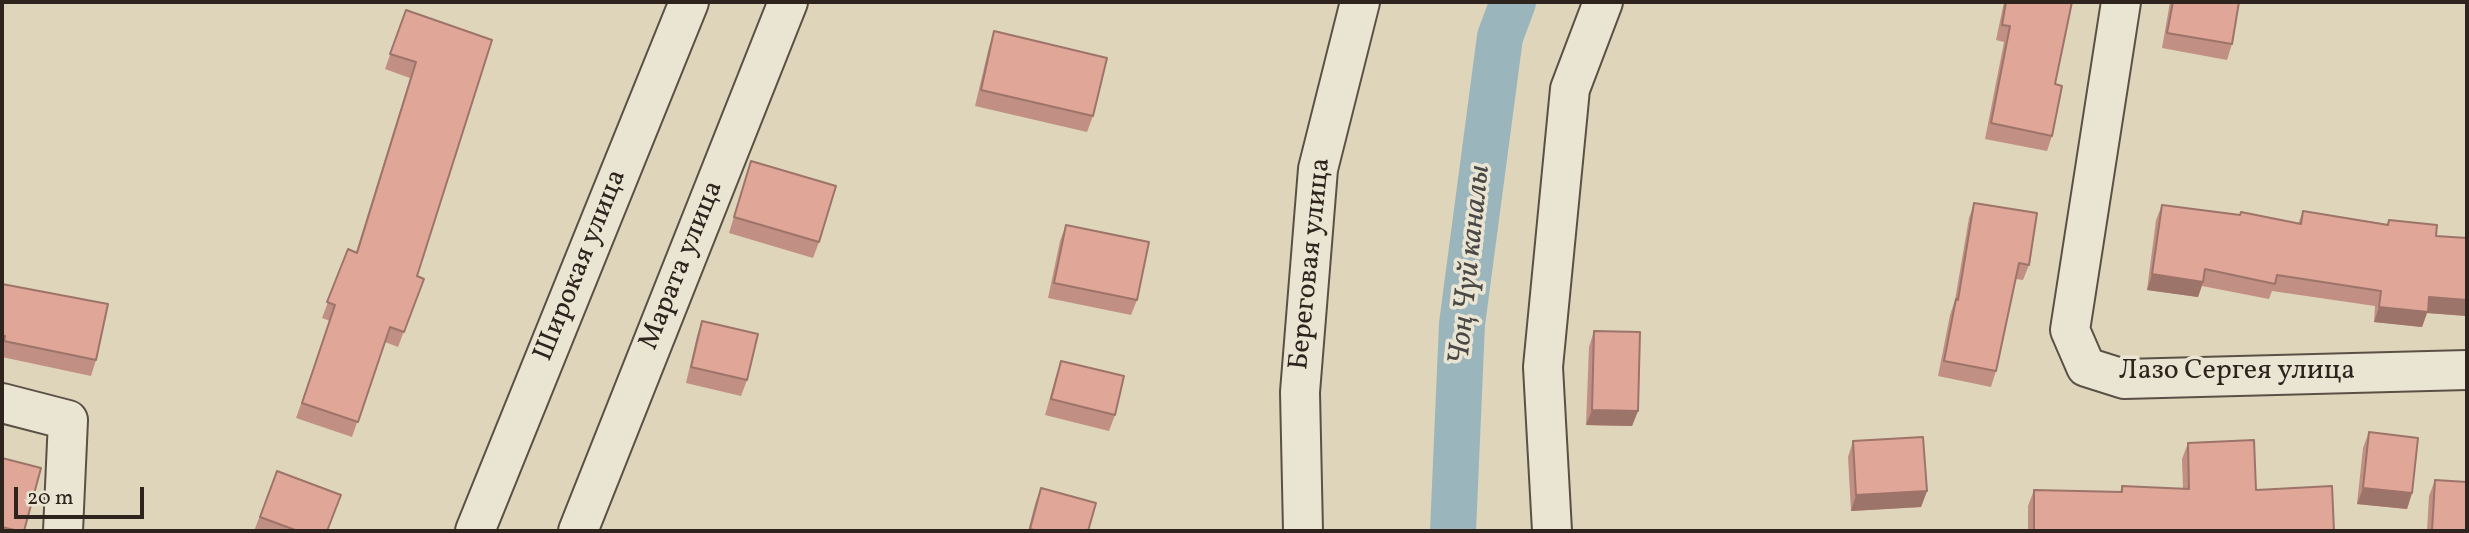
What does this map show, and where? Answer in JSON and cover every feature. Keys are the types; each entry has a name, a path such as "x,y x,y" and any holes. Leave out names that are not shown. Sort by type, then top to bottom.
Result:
{"street":[{"name":"Широкая улица","path":"475,531 689,2"},
{"name":"Марата улица","path":"578,531 788,2"},
{"name":"Береговая улица","path":"1303,531 1300,392 1318,169 1360,2"},
{"path":"1552,531 1543,367 1553,256 1570,89 1604,2"},
{"name":"Лазо Сергея улица","path":"2121,2 2070,330 2086,367 2124,379 2467,370"},
{"path":"2,403 68,420 63,531"}],"building":[{"path":"2006,2 2072,2 2055,84 2062,86 2052,136 1991,123 2010,26 2002,25"},
{"path":"2173,2 2239,2 2232,44 2167,33"},
{"path":"406,10 492,40 417,276 424,279 404,332 390,327 358,422 302,403 335,305 327,302 348,249 357,253 416,62 390,54"},
{"path":"994,31 1107,58 1093,116 981,90"},
{"path":"751,161 836,186 819,242 734,217"},
{"path":"1974,203 2037,213 2029,265 2019,263 1996,371 1944,361 1956,299 1958,300"},
{"path":"2162,205 2240,215 2241,212 2301,224 2303,211 2388,225 2389,220 2437,225 2436,236 2467,238 2467,300 2429,297 2428,312 2379,307 2381,291 2277,275 2275,284 2205,269 2203,282 2152,274"},
{"path":"1066,225 1149,242 1137,300 1054,283"},
{"path":"2,284 108,304 96,360 4,341"},
{"path":"702,321 758,334 747,380 691,367"},
{"path":"1594,331 1640,332 1638,411 1592,410"},
{"path":"1061,361 1124,376 1115,415 1051,399"},
{"path":"2369,432 2418,438 2412,493 2363,488"},
{"path":"1923,437 1927,491 1856,495 1853,441"},
{"path":"2254,440 2256,490 2332,486 2334,531 2034,531 2034,490 2122,492 2122,486 2189,489 2188,443"},
{"path":"2,458 41,468 24,531 2,527"},
{"path":"277,471 341,495 327,531 298,531 260,517"},
{"path":"2435,480 2467,482 2467,531 2432,531"},
{"path":"1041,488 1096,503 1088,531 1030,529"}],"waterway":[{"name":"Чоң Чүй каналы","path":"1453,531 1462,324 1500,37 1513,2"}]}
